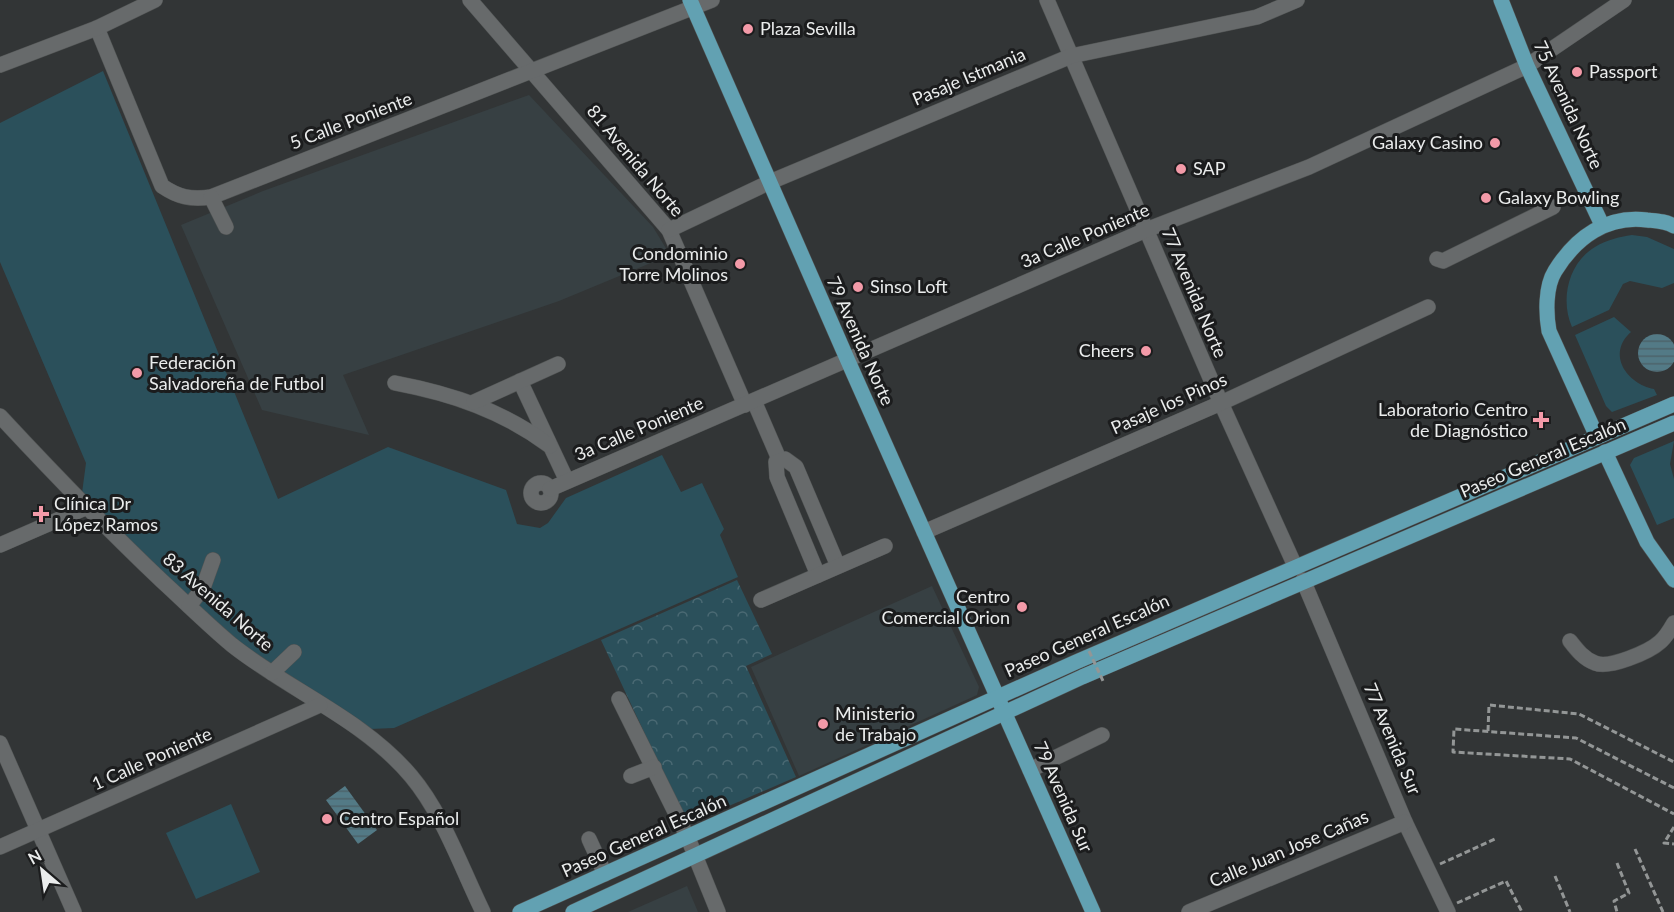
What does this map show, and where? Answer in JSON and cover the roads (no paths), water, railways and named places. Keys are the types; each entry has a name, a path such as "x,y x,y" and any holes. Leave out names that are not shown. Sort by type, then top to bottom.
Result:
{"main road":[{"name":"75 Avenida Norte","path":"1501,0 1527,66 1602,225"},
{"name":"79 Avenida Norte","path":"692,4 997,697"},
{"path":"1597,437 1549,331 1546,312 1554,273 1578,242 1602,225 1626,217 1667,222 1674,226"},
{"name":"Paseo General Escalón","path":"520,912 997,697 1295,566 1674,404"},
{"name":"Paseo General Escalón","path":"573,912 1004,712 1303,580 1674,423"},
{"path":"1605,452 1647,542 1674,580"},
{"name":"79 Avenida Sur","path":"997,697 1093,912"}],"street":[{"path":"0,65 97,28 155,0"},
{"name":"81 Avenida Norte","path":"470,0 669,230 749,403 779,459"},
{"name":"5 Calle Poniente","path":"97,28 162,186 176,196 195,199 212,197 692,4 712,0"},
{"name":"77 Avenida Norte","path":"1047,0 1221,403 1295,566"},
{"name":"Pasaje Istmania","path":"669,230 770,182 1071,56 1257,17 1297,0"},
{"name":"3a Calle Poniente","path":"550,489 848,362 1146,230 1309,166 1527,66 1624,0"},
{"path":"212,197 226,227"},
{"path":"1437,260 1443,261 1554,207"},
{"name":"Pasaje los Pinos","path":"924,532 1221,403 1428,307"},
{"path":"474,402 558,364"},
{"path":"520,381 567,481"},
{"path":"395,383 474,402 524,427 550,446"},
{"name":"83 Avenida Norte","path":"0,416 85,508 233,645 272,674 356,726 385,749 411,776 433,808 483,912"},
{"path":"818,575 777,477 776,462 779,459 785,459 796,467 838,566"},
{"path":"0,545 85,508"},
{"path":"761,600 885,546"},
{"path":"189,606 203,588 213,560"},
{"name":"77 Avenida Sur","path":"1303,580 1405,822 1447,910"},
{"path":"1570,641 1586,658 1596,664 1607,664 1647,652 1665,638 1674,623"},
{"path":"272,674 294,652"},
{"path":"618,699 688,838 718,912"},
{"name":"1 Calle Poniente","path":"0,847 320,705"},
{"path":"1030,770 1102,735"},
{"path":"0,742 74,912"},
{"path":"631,777 654,767"},
{"name":"Calle Juan Jose Cañas","path":"1189,912 1405,822"},
{"path":"590,839 605,874"}],"place":[{"name":"Plaza Sevilla","path":"748,29"},
{"name":"Passport","path":"1577,72"},
{"name":"Galaxy Casino","path":"1495,143"},
{"name":"SAP","path":"1181,169"},
{"name":"Galaxy Bowling","path":"1486,198"},
{"name":"Condominio Torre Molinos","path":"740,264"},
{"name":"Sinso Loft","path":"858,287"},
{"name":"Cheers","path":"1146,351"},
{"name":"Federación Salvadoreña de Futbol","path":"137,373"},
{"name":"Laboratorio Centro de Diagnóstico","path":"1541,420"},
{"name":"Clínica Dr López Ramos","path":"41,514"},
{"name":"Centro Comercial Orion","path":"1022,607"},
{"name":"Ministerio de Trabajo","path":"823,724"},
{"name":"Centro Español","path":"327,819"}]}
